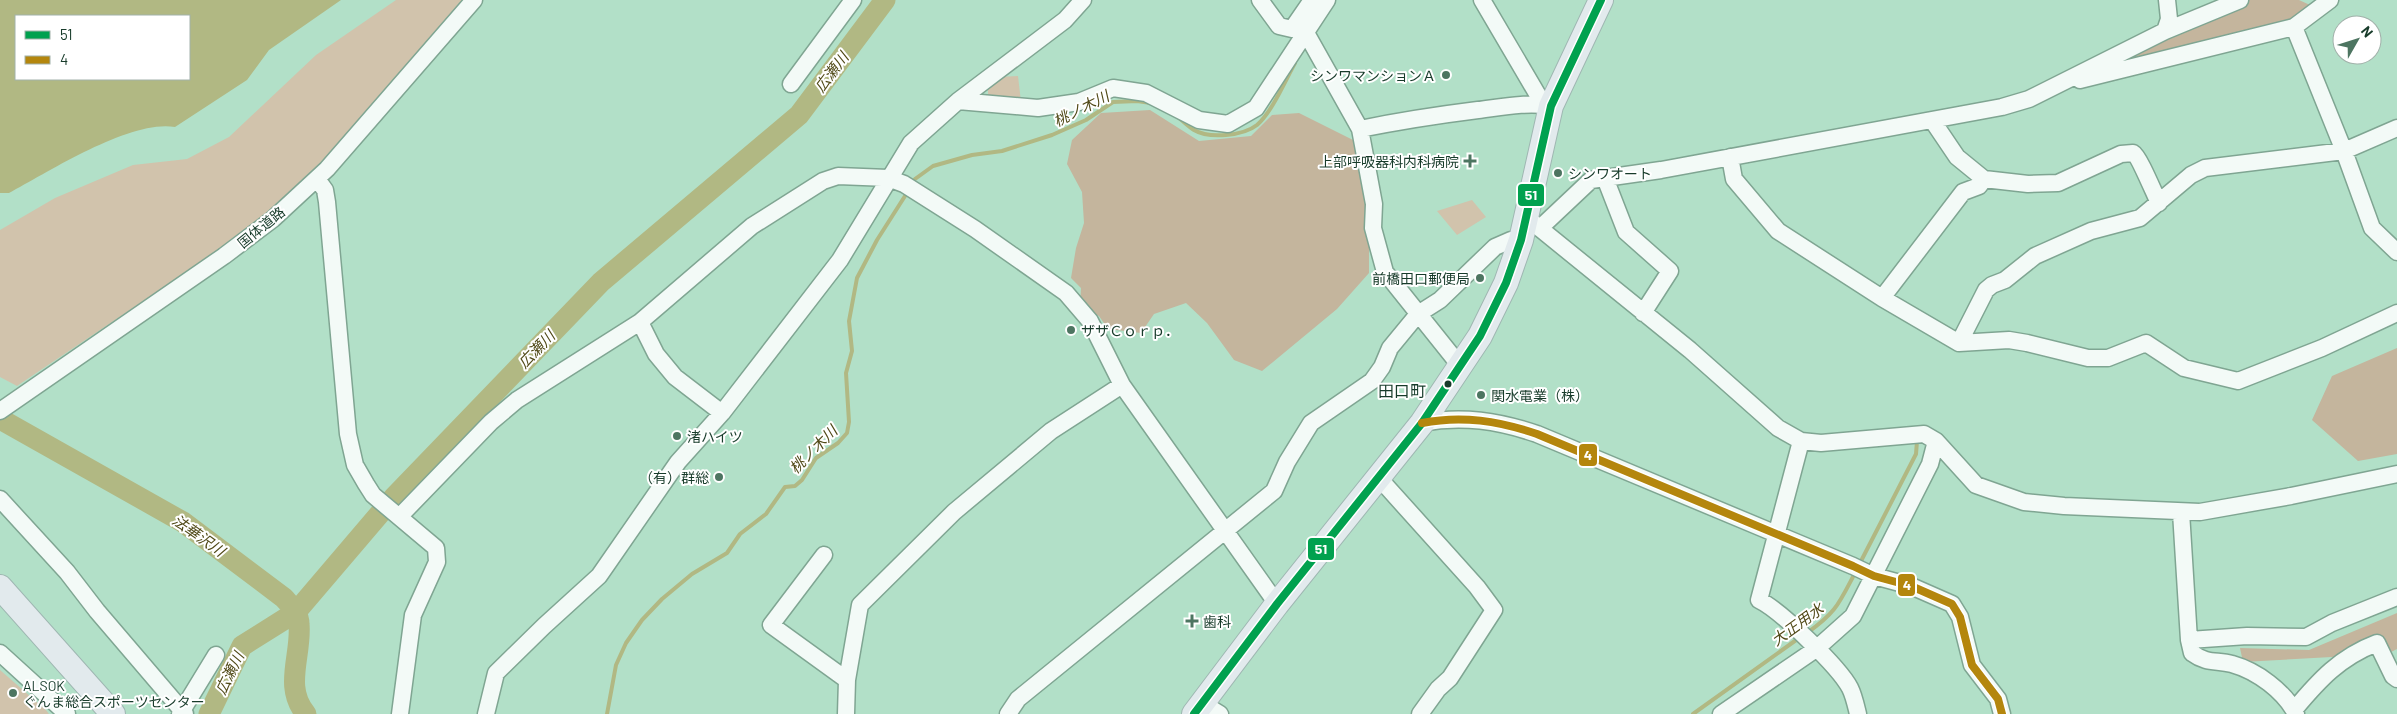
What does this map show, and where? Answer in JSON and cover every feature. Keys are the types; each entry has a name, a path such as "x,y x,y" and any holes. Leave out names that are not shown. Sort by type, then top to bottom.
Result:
{"highway":[{"path":"1205,710 1277,604 1422,423 1480,336 1506,283 1529,229 1551,106 1601,0"},
{"path":"0,587 113,714"}],"street":[{"name":"国体道路","path":"2,409 250,237 317,179 474,0"},
{"path":"791,84 853,0"},
{"path":"486,714 496,673 599,576 678,462 722,413 840,260 888,178 911,143 958,101 1065,20 1083,0"},
{"path":"1260,0 1279,26 1292,29 1312,0"},
{"path":"958,101 1038,108 1079,102 1113,88 1146,92 1199,120 1228,124 1256,108 1327,0"},
{"path":"1482,0 1539,97 1551,106"},
{"path":"2164,31 2170,20 2167,0"},
{"path":"1008,714 1018,699 1224,529 1274,491 1287,462 1310,423 1372,381 1382,366 1390,348 1418,314 1440,300 1495,246 1511,240 1529,229 1591,180 1730,157 2002,107 2029,99 2164,31 2240,0"},
{"path":"2060,84 2097,77 2294,27 2330,0"},
{"path":"2294,27 2344,151 2372,228 2397,252"},
{"path":"1305,31 1360,129 1374,204 1373,228 1385,272 1461,367"},
{"path":"1360,129 1405,120 1490,108 1537,104 1551,106"},
{"path":"1932,120 1957,157 1984,179 2028,184 2058,183 2122,154 2133,153 2139,158 2159,203"},
{"path":"1959,344 1986,290 1992,285 2005,280 2035,256 2096,229 2140,218 2190,175 2205,168 2344,151 2397,128"},
{"path":"1730,157 1734,179 1778,231 1882,298 1959,344 2009,340 2027,342 2088,358 2108,358 2146,343 2184,368 2238,381 2322,348 2397,313"},
{"path":"398,515 471,442 517,400 640,322 752,226 823,181 838,176 888,178 904,184 975,229 1066,293 1090,321 1122,385 1277,604"},
{"path":"1605,178 1626,232 1670,271 1642,312"},
{"path":"317,179 325,190 327,202 351,453 360,475 379,500 431,543 438,554 437,562 413,615 400,714"},
{"path":"1882,298 1963,192 1979,186 1984,179"},
{"path":"1529,229 1642,312 1690,350 1778,428 1802,441 1820,443 1924,434 1936,441 1976,485 2024,502 2064,506 2200,512 2282,498 2397,474"},
{"path":"640,322 656,354 676,377 722,413"},
{"path":"846,714 847,680 860,605 954,512 1051,431 1122,385"},
{"path":"1422,423 1441,419 1469,419 1508,424 1537,434 1864,571 1912,586 1952,604 1960,617 1972,665 1998,699 2002,714"},
{"path":"1802,441 1778,534 1758,600 1771,606 1808,641 1850,688 1858,714"},
{"path":"1721,714 1808,641 1853,616 1864,571 1930,464 1936,441"},
{"path":"1379,478 1478,587 1494,610 1450,678 1438,689 1420,714"},
{"path":"0,499 67,572 182,713 216,655"},
{"path":"2181,512 2189,640 2192,653 2202,660 2233,664 2277,687 2295,712 2338,663 2359,650 2377,643 2393,676 2397,679"},
{"path":"824,555 771,625 847,680"},
{"path":"2189,640 2247,636 2306,637 2332,623 2397,597"},
{"path":"0,653 67,714"}],"shaded area":[{"path":"0,0 341,0 269,50 247,80 175,127 157,127 136,131 113,139 90,149 9,193 0,193"},
{"path":"396,0 462,0 329,157 298,188 216,252 17,386 0,377 0,230 55,198 133,165 187,159 229,137 316,55"},
{"path":"2249,0 2299,0 2310,5 2286,25 2098,72 2167,35"},
{"path":"1018,76 1021,102 988,99 988,83 998,77"},
{"path":"1150,110 1199,141 1251,136 1272,115 1299,113 1355,141 1369,230 1369,273 1337,309 1262,371 1234,360 1207,323 1186,303 1154,314 1141,333 1108,329 1099,316 1080,308 1081,288 1071,278 1076,248 1084,223 1082,192 1067,164 1072,140 1101,113"},
{"path":"1472,200 1486,217 1457,235 1437,211"},
{"path":"2397,348 2397,454 2358,461 2312,420 2332,376"},
{"path":"2397,613 2397,649 2387,654 2243,662 2240,648 2309,650"},
{"name":"ALSOK ぐんま総合スポーツセンター","path":"0,670 46,710 49,714 0,714"}],"waterway":[{"name":"広瀬川","path":"209,714 242,646 296,612 394,497 601,282 799,115 885,0"},
{"name":"桃ノ木川","path":"1179,118 1194,130 1208,135 1235,134 1251,129 1268,112 1295,63"},
{"name":"桃ノ木川","path":"915,179 933,166 972,155 1002,151 1052,135 1086,120 1113,102 1137,101 1151,103"},
{"name":"桃ノ木川","path":"607,714 616,665 626,643 642,620 662,599 692,574 727,553 740,534 766,514 785,487 795,486 802,480 816,458 838,443 847,433 849,422 846,373 852,351 849,321 857,278 877,240 905,196"},
{"name":"法華沢川","path":"0,419 183,522 284,598 294,610 299,620 294,682 299,704 306,714"},
{"name":"大正用水","path":"1859,565 1916,454 1917,441"},
{"name":"大正用水","path":"1807,633 1831,613 1856,571"},
{"name":"大正用水","path":"1693,714 1799,638"}],"transit line":[{"name":"51","path":"1194,714 1277,604 1422,423 1480,336 1506,283 1521,240 1551,106 1601,0"},
{"name":"4","path":"1422,423 1452,420 1480,421 1509,426 1537,434 1874,576 1911,586 1952,604 1960,617 1972,665 1998,699 2002,714"}],"place":[{"name":"シンワマンションＡ","path":"1446,75"},
{"name":"上部呼吸器科内科病院","path":"1470,161"},
{"name":"シンワオート","path":"1558,173"},
{"name":"前橋田口郵便局","path":"1480,278"},
{"name":"ザザＣｏｒｐ．","path":"1071,330"},
{"name":"関水電業（株）","path":"1481,395"},
{"name":"渚ハイツ","path":"677,436"},
{"name":"（有）群総","path":"719,477"},
{"name":"歯科","path":"1192,621"},
{"name":"ALSOK ぐんま総合スポーツセンター","path":"13,693"}],"district":[{"name":"田口町","path":"1402,390"}]}
